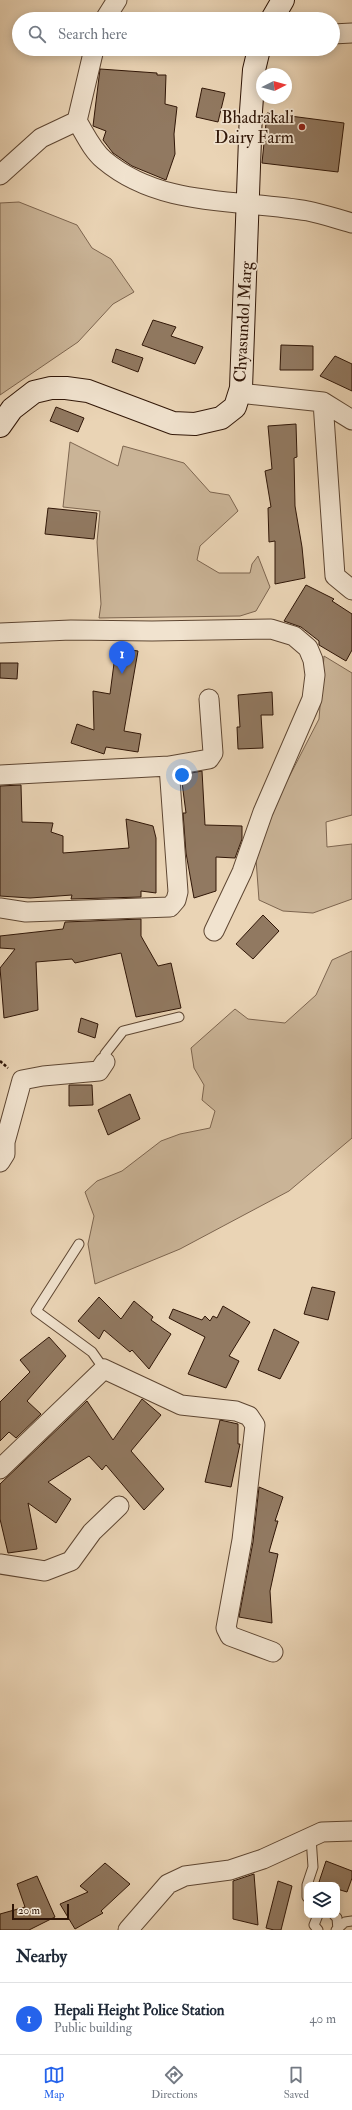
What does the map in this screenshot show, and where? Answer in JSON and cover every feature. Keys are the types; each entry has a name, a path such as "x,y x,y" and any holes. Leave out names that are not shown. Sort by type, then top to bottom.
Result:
{"street":[{"path":"109,12 117,0"},
{"path":"276,12 283,0"},
{"path":"340,34 352,33"},
{"path":"92,56 77,121 89,141 103,159 125,176 160,191 188,198 309,211 352,223"},
{"name":"Chyasundol Marg","path":"0,426 12,409 34,392 51,388 66,388 88,391 173,423 195,424 220,418 234,407 241,388 254,77 258,56"},
{"path":"0,175 41,138 77,121"},
{"path":"239,393 323,402 352,420"},
{"path":"323,402 335,576 352,590"},
{"path":"0,633 71,630 152,631 270,629 294,636 308,648 313,660 315,675 312,699 263,812 242,872 214,931"},
{"path":"0,775 169,766 209,759 213,753 209,699"},
{"path":"0,908 26,912 170,907 176,900 178,892 169,766"},
{"path":"0,1162 5,1154 5,1142 22,1080 43,1076 99,1071 105,1062"},
{"path":"0,1469 104,1370 181,1405 236,1411 249,1416 255,1426 252,1460 242,1540 226,1628 230,1636 273,1652"},
{"path":"0,1564 45,1571 71,1561 92,1532 119,1506"},
{"path":"132,1929 168,1884 185,1876 230,1870 263,1859 322,1832 352,1831"}],"lane":[{"path":"105,1062 105,1054 124,1031 179,1017"},
{"path":"79,1244 36,1312 92,1352 104,1370"},
{"path":"308,1882 313,1867 311,1837"},
{"path":"317,1918 314,1925 318,1930"},
{"path":"337,1918 338,1930"},
{"path":"338,1930 345,1922 352,1922"}],"shaded area":[{"path":"19,202 77,225 92,248 111,259 134,292 113,304 78,342 0,395 0,203"},
{"path":"70,442 118,466 123,446 184,463 210,492 229,495 238,511 200,546 197,560 219,573 250,573 252,564 258,556 270,587 256,611 240,616 99,618 101,604 97,542 100,511 63,507"},
{"path":"324,656 352,673 352,815 326,822 327,847 352,844 352,899 313,913 283,911 259,900 256,859 266,813 287,781 319,719"},
{"path":"352,951 352,1138 289,1191 180,1249 95,1284 88,1244 94,1216 85,1192 97,1181 122,1171 161,1141 180,1134 210,1128 215,1111 202,1100 204,1085 194,1068 191,1048 235,1009 248,1019 285,1023 316,995 332,960"}],"building":[{"path":"100,69 166,75 165,104 177,107 174,134 175,154 166,180 132,166 113,153 103,140 106,131 93,126"},
{"path":"202,88 225,93 218,122 196,117"},
{"path":"267,113 344,123 338,172 262,163"},
{"path":"153,320 176,327 171,336 203,347 195,364 142,345"},
{"path":"281,345 313,346 313,370 280,370"},
{"path":"116,349 143,358 138,372 112,362"},
{"path":"335,356 352,364 352,391 320,376"},
{"path":"56,407 84,418 78,432 50,421"},
{"path":"296,424 297,457 294,458 295,506 302,547 305,578 275,584 275,541 269,542 268,508 271,507 265,471 272,469 268,426"},
{"path":"48,508 97,513 94,539 45,534"},
{"path":"306,585 334,599 332,601 352,614 352,650 346,661 319,645 319,641 301,627 284,621"},
{"path":"116,648 138,651 124,731 141,734 138,752 106,747 104,754 71,743 77,724 94,730 93,691 110,694"},
{"path":"0,663 18,663 17,679 0,678"},
{"path":"272,692 273,715 261,715 263,748 238,749 237,727 240,727 238,695"},
{"path":"202,771 205,825 242,826 242,839 235,858 216,857 216,891 194,898 186,853 183,813 186,813 181,775"},
{"path":"21,785 22,822 53,823 51,832 63,836 63,853 129,848 126,819 153,826 156,838 156,893 141,891 141,897 71,899 72,895 30,898 0,896 0,786"},
{"path":"263,915 279,931 253,959 236,944"},
{"path":"141,919 141,936 158,966 171,963 181,1008 136,1017 121,953 75,963 72,959 36,962 38,1010 4,1018 0,968 15,949 0,948 0,936 63,929 65,922"},
{"path":"81,1018 98,1024 95,1038 78,1032"},
{"path":"69,1085 92,1085 93,1105 69,1106"},
{"path":"130,1094 140,1119 108,1135 98,1110"},
{"path":"312,1287 335,1292 328,1320 304,1314"},
{"path":"99,1297 121,1319 134,1301 153,1317 151,1320 171,1334 149,1369 132,1350 130,1352 104,1330 99,1339 78,1321"},
{"path":"223,1306 250,1322 229,1356 239,1361 226,1388 188,1374 205,1337 169,1318 173,1309 202,1320 205,1316 210,1321 213,1316 217,1318"},
{"path":"274,1329 299,1342 280,1379 258,1370"},
{"path":"49,1337 66,1356 27,1401 41,1414 16,1438 9,1432 0,1441 0,1402 30,1372 20,1360"},
{"path":"142,1399 161,1415 131,1451 164,1489 144,1510 106,1465 102,1470 89,1456 48,1482 71,1499 56,1523 28,1503 37,1549 8,1553 0,1519 0,1484 87,1401 113,1440"},
{"path":"220,1420 238,1424 238,1444 240,1444 231,1487 205,1482"},
{"path":"259,1487 283,1497 275,1521 278,1521 269,1552 278,1554 270,1591 272,1623 239,1617 253,1542"},
{"path":"326,1861 352,1871 352,1878 347,1892 340,1890 340,1882 319,1882"},
{"path":"105,1863 130,1884 101,1911 103,1913 75,1929 60,1904 88,1892 80,1886"},
{"path":"254,1874 258,1925 233,1919 233,1881"},
{"path":"37,1876 55,1917 29,1930 0,1930 0,1914 25,1907 17,1884"},
{"path":"278,1881 292,1886 281,1930 274,1930 266,1928"}],"place":[{"name":"Bhadrakali Dairy Farm","path":"302,127"},
{"name":"Hepali Height Police Station","path":"122,674"}]}
